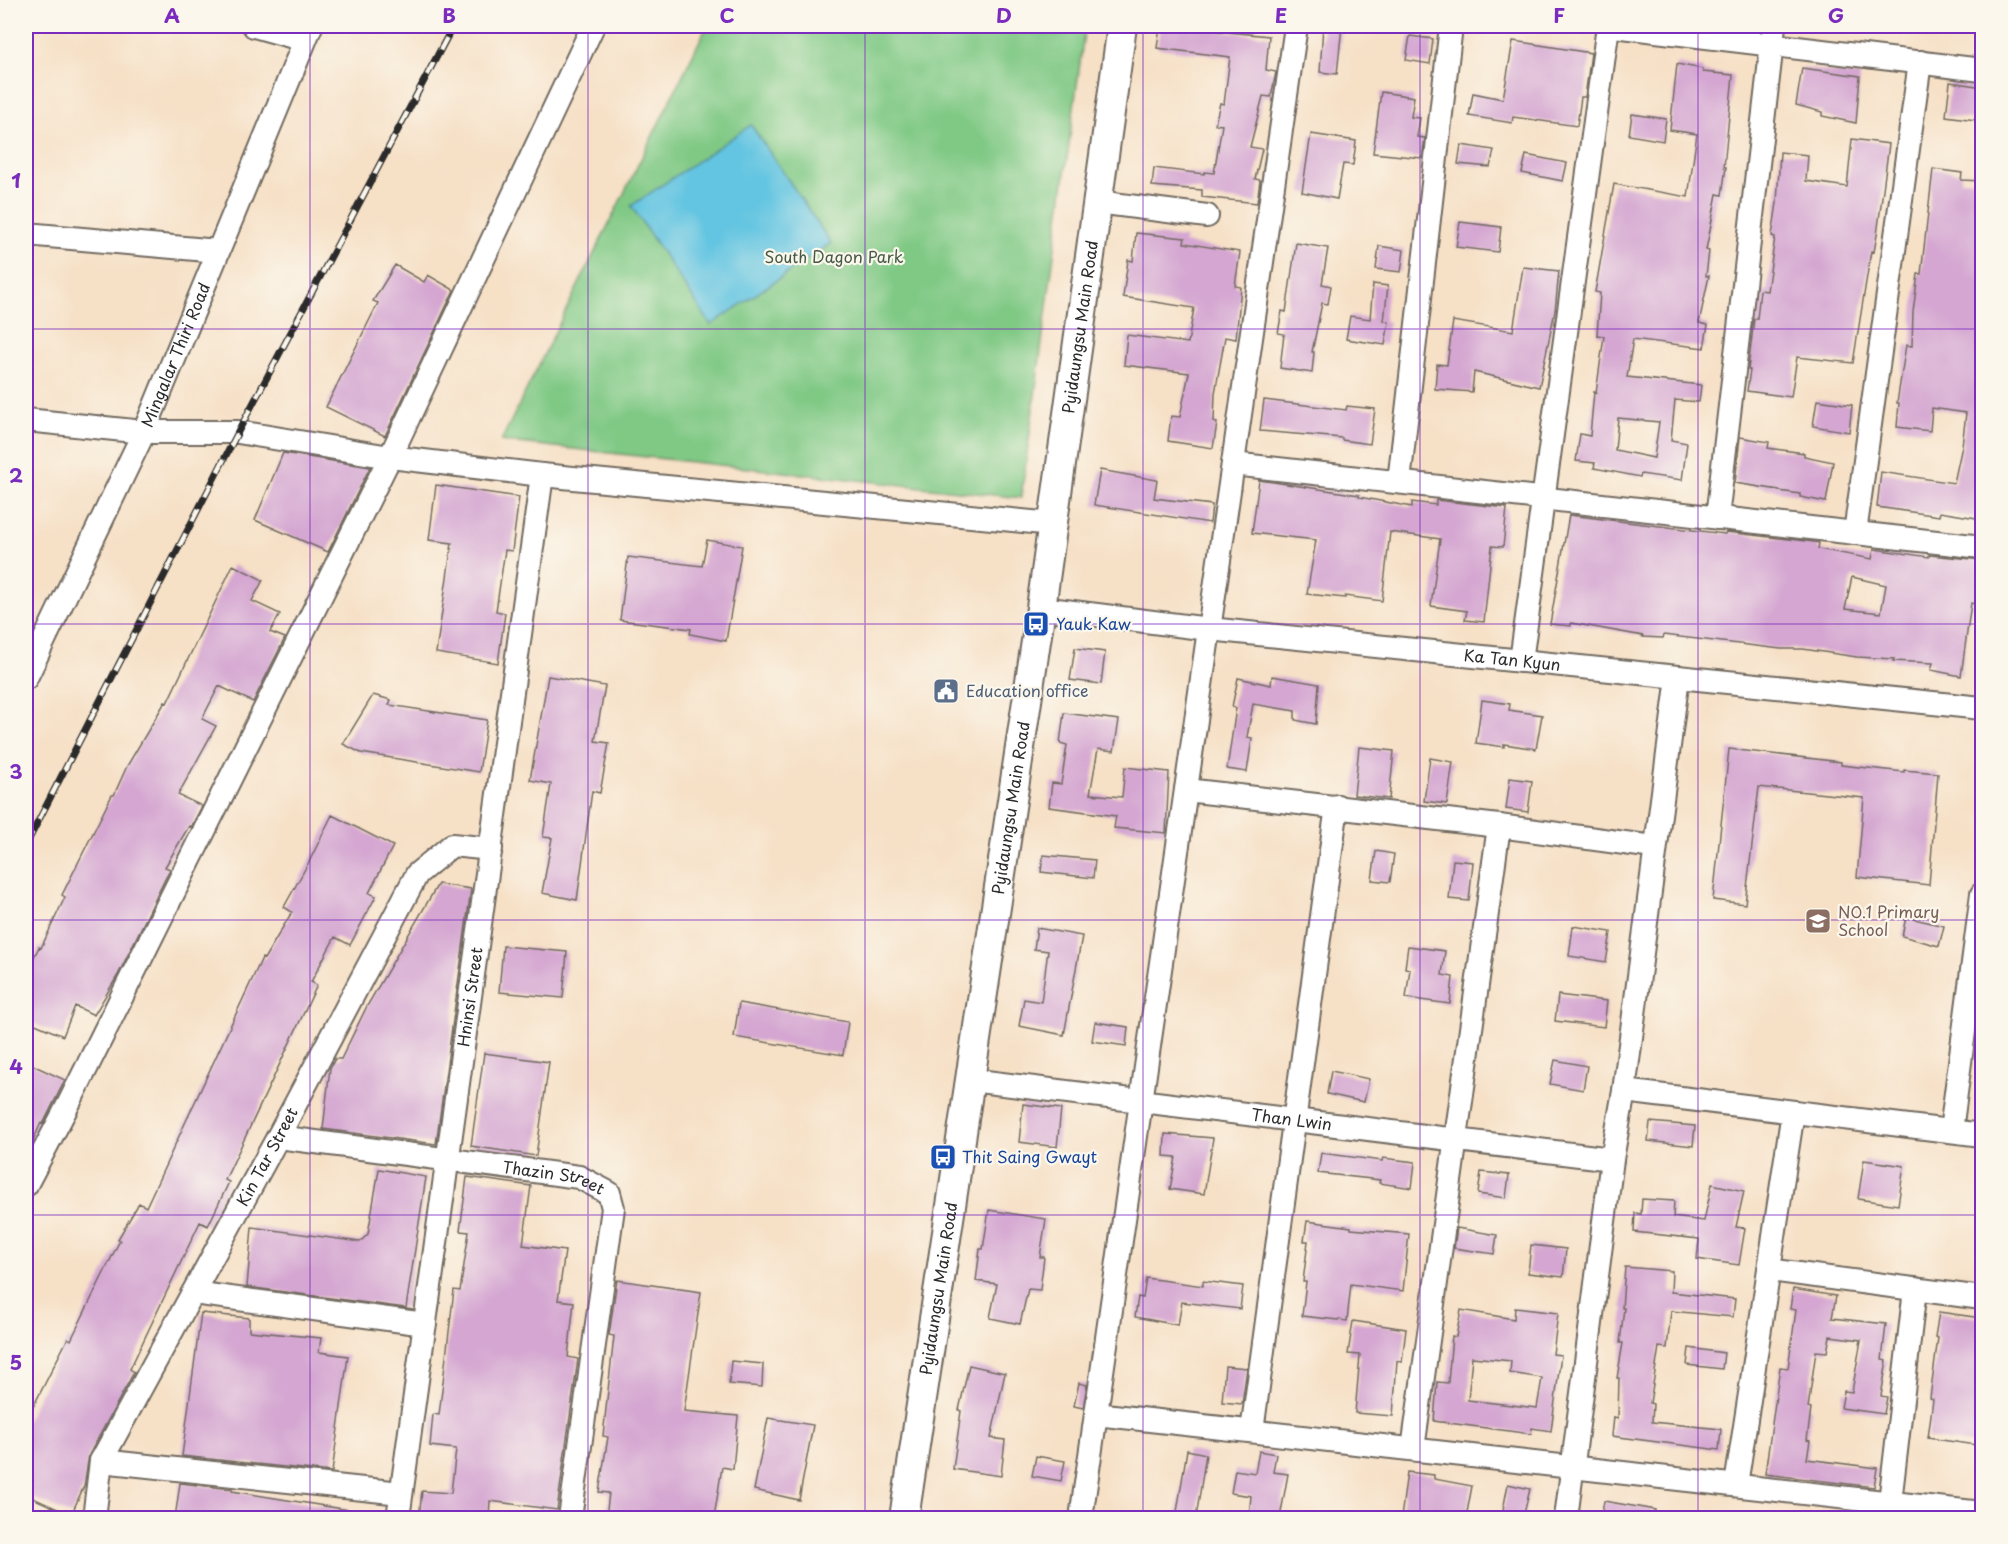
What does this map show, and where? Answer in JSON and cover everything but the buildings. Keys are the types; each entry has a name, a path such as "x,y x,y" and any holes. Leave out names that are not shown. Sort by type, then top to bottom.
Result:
{"main road":[{"name":"Pyidaungsu Main Road","path":"904,1518 1041,608 1122,26"}],"street":[{"path":"254,26 308,33"},
{"path":"26,1185 390,457 593,26"},
{"path":"1081,1518 1296,26"},
{"path":"1400,482 1451,26"},
{"path":"1521,661 1608,26"},
{"path":"1614,26 1772,35 1920,62 1983,70"},
{"name":"Mingalar Thiri Road","path":"26,678 144,432 308,33"},
{"path":"1717,518 1772,35"},
{"path":"1855,533 1920,62"},
{"path":"1097,202 1208,216"},
{"path":"26,234 218,251"},
{"path":"26,420 144,432 238,432 390,457 542,475 1053,524"},
{"path":"1233,464 1983,547"},
{"name":"Hninsi Street","path":"398,1518 542,475"},
{"name":"Ka Tan Kyun","path":"1041,608 1209,629 1983,708"},
{"path":"1566,1518 1678,677"},
{"path":"1186,790 1337,806 1654,847"},
{"path":"1252,1431 1337,806"},
{"path":"1413,1449 1499,826"},
{"name":"Kin Tar Street","path":"94,1518 101,1461 278,1137 417,874 452,844 490,849"},
{"path":"1951,1131 1978,968 1983,894"},
{"name":"Than Lwin","path":"970,1080 1612,1159"},
{"path":"1624,1091 1983,1135"},
{"path":"1736,1485 1793,1112"},
{"name":"Thazin Street","path":"278,1137 579,1177 609,1193 613,1208 570,1518"},
{"path":"1769,1270 1983,1298"},
{"path":"1890,1502 1915,1289"},
{"path":"193,1293 425,1324"},
{"path":"1096,1414 1890,1502 1974,1514"},
{"path":"101,1461 401,1493"}],"green space":[{"name":"South Dagon Park","path":"707,26 1085,26 1021,498 501,441"}],"water":[{"path":"751,125 831,243 711,325 631,206"}],"railway":[{"path":"26,845 238,432 453,26"}],"place":[{"name":"Yauk Kaw","path":"1036,624"},
{"name":"Education office","path":"946,691"},
{"name":"N0.1 Primary School","path":"1818,921"},
{"name":"Thit Saing Gwayt","path":"943,1157"}]}
